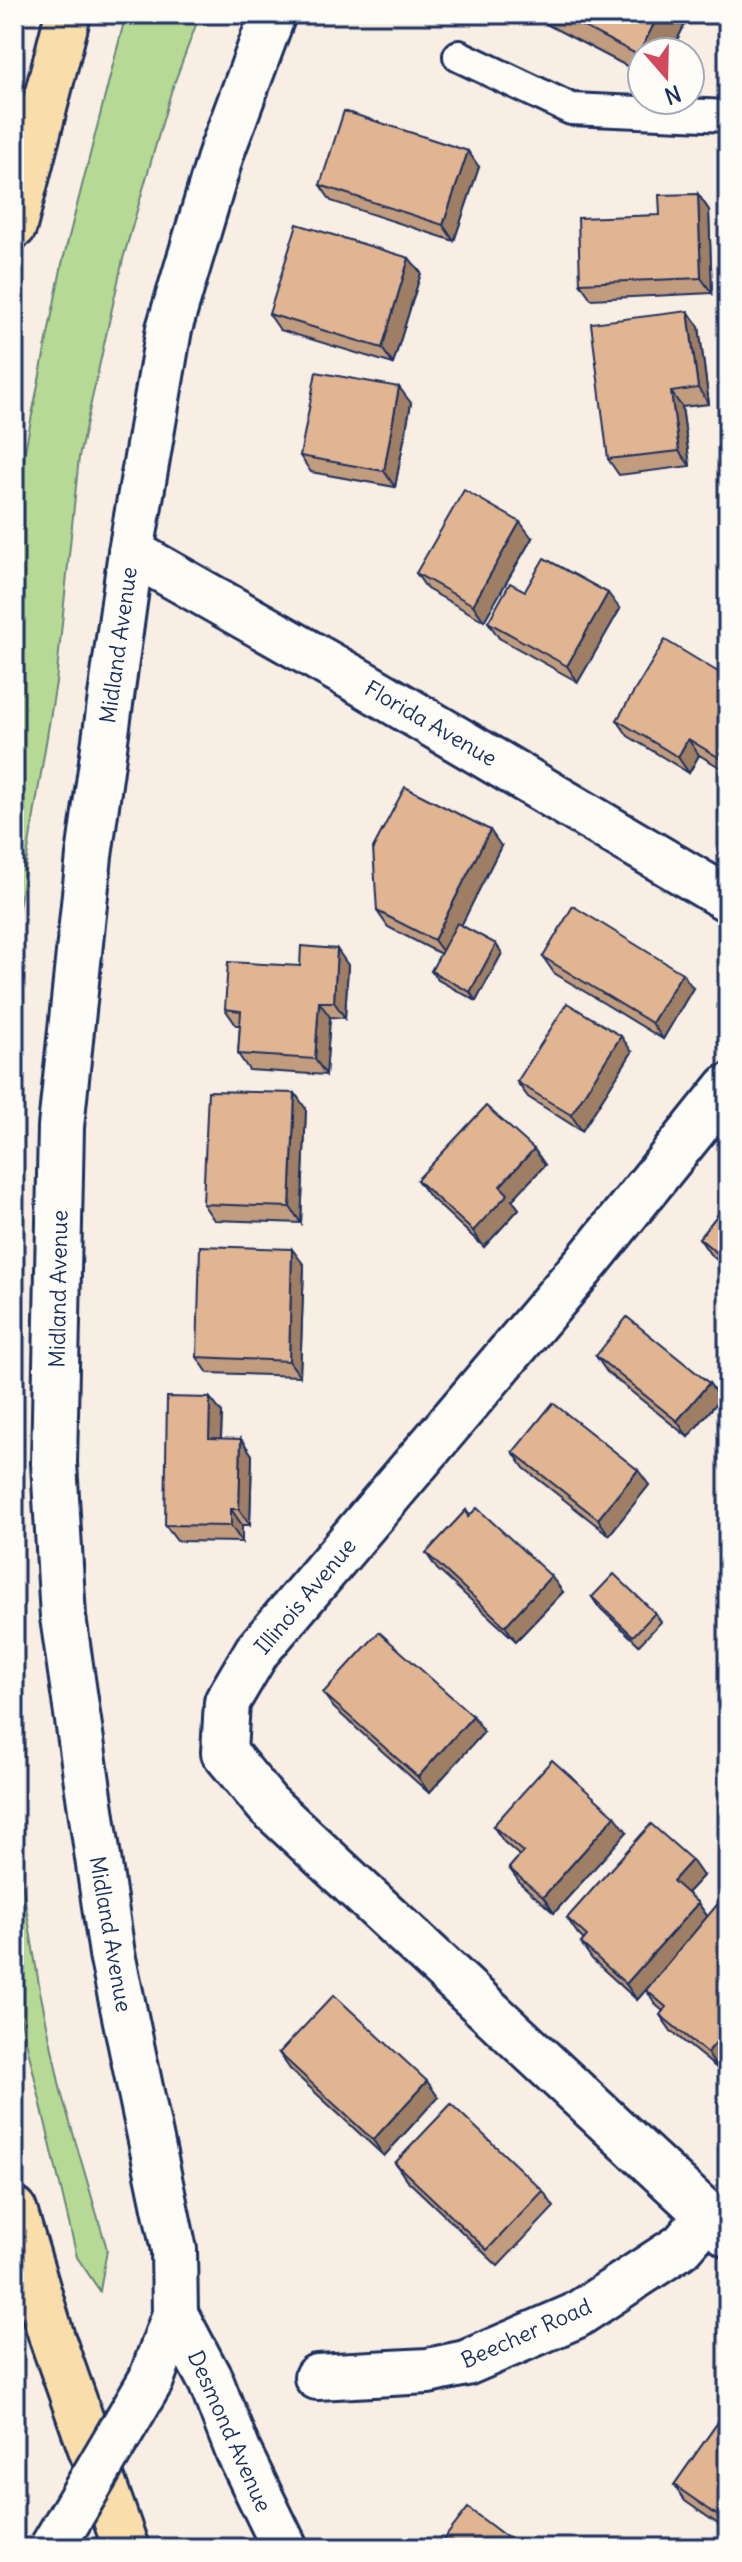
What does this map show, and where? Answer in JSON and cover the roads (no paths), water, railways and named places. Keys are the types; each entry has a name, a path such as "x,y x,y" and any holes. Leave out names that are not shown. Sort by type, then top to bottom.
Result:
{"highway":[{"path":"14,226 68,14"},
{"path":"14,2210 52,2338 126,2548"}],"street":[{"name":"Midland Avenue","path":"52,2548 151,2380 175,2314 174,2250 112,1954 63,1617 54,1463 61,1127 89,856 131,552 169,329 222,151 273,14"},
{"name":"Florida Avenue","path":"131,552 367,686 728,899"},
{"name":"Illinois Avenue","path":"717,2225 267,1804 224,1752 227,1702 257,1651 581,1269 728,1087"},
{"name":"Beecher Road","path":"317,2377 413,2373 466,2363 575,2316 717,2225"},
{"name":"Desmond Avenue","path":"175,2314 211,2382 238,2451 285,2548"}],"lane":[{"path":"459,56 571,109 728,116"}]}
